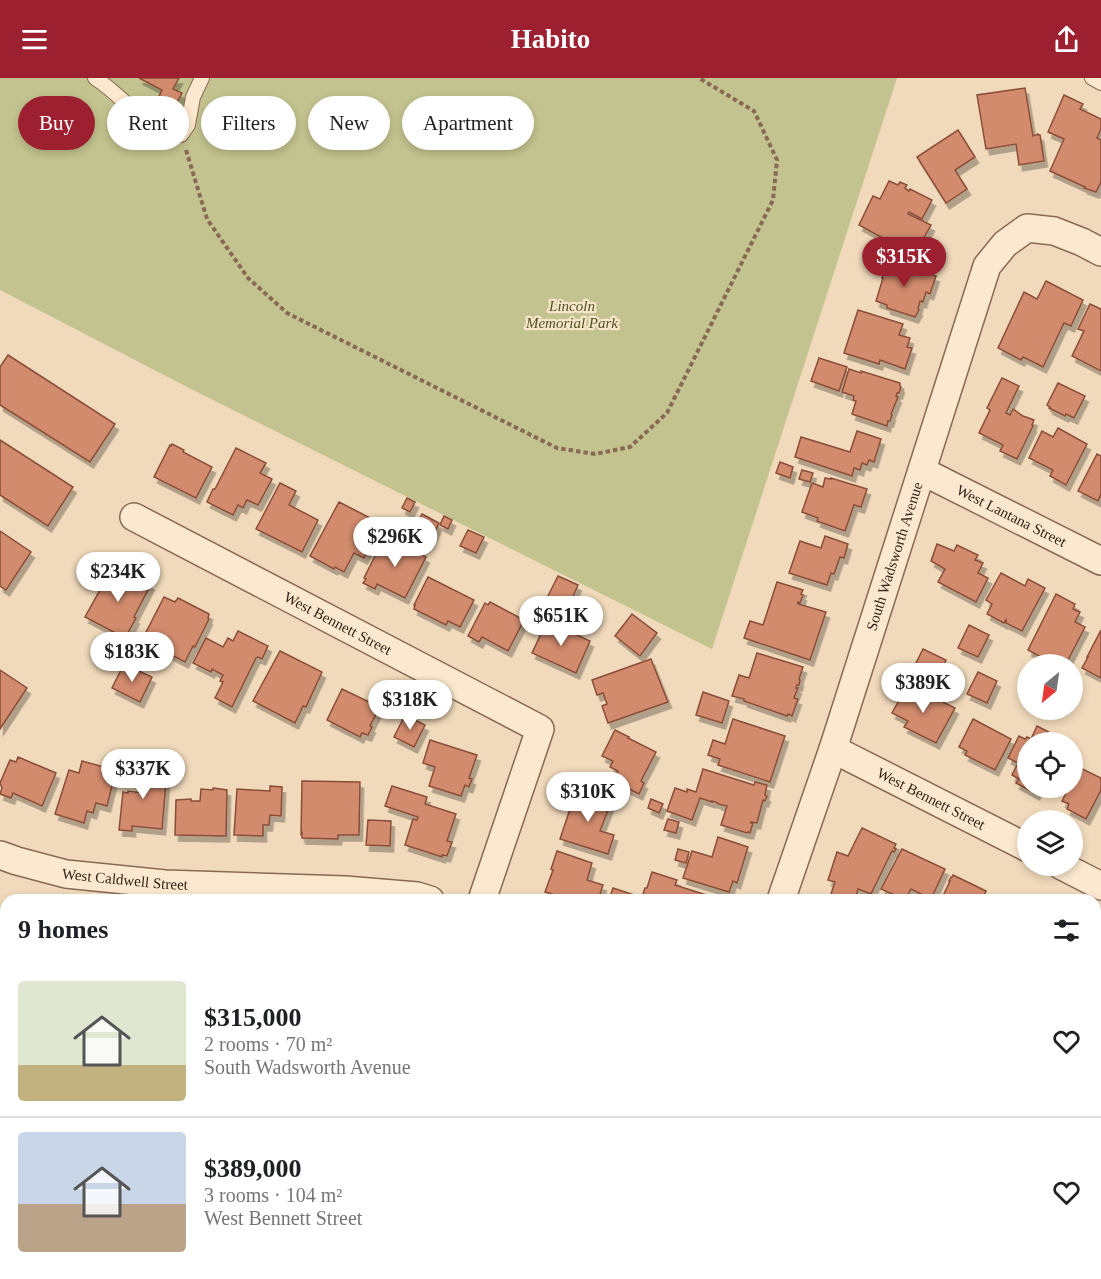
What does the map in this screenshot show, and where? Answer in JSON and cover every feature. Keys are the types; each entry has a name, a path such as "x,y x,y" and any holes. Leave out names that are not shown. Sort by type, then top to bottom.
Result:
{"street":[{"name":"South Wadsworth Avenue","path":"783,894 833,749 987,266 1005,244 1027,228 1054,231 1101,252"},
{"name":"West Lantana Street","path":"922,471 1101,561"},
{"name":"West Bennett Street","path":"134,517 540,729 484,894"},
{"name":"West Bennett Street","path":"833,749 1017,842"},
{"name":"West Caldwell Street","path":"0,855 66,874 165,884 345,890 393,894"},
{"path":"1082,876 1101,886"}],"lane":[{"path":"95,78 119,96"},
{"path":"189,120 194,96 202,78"},
{"path":"1092,78 1101,83"}],"path":[{"path":"186,150 207,219 248,278 286,313 557,448 595,454 630,447 667,413 773,200 777,160 754,111 699,78"}],"green space":[{"name":"Lincoln Memorial Park","path":"0,78 897,78 712,649 191,389 0,290"}],"building":[{"path":"139,78 179,78 173,89 182,93 180,96 159,96 162,90"},
{"path":"1025,88 1033,136 1040,135 1044,161 1019,165 1016,144 986,149 977,95"},
{"path":"1064,95 1083,104 1080,109 1101,119 1101,129 1097,138 1101,140 1101,182 1096,192 1050,171 1064,139 1048,132"},
{"path":"958,130 975,157 955,170 967,189 946,203 917,157"},
{"path":"889,181 898,185 900,182 907,185 905,188 909,191 910,189 932,200 922,219 909,212 908,214 931,225 918,248 912,251 859,225 873,196 880,199"},
{"path":"883,260 936,276 930,294 926,292 923,302 920,301 915,317 887,308 887,305 876,301 885,272 879,270"},
{"path":"1046,281 1083,300 1071,326 1064,323 1043,367 1023,357 1021,360 998,348 1024,292 1037,299"},
{"path":"1090,304 1101,309 1101,371 1072,356 1084,331 1078,329"},
{"path":"858,310 903,324 899,335 910,338 907,347 912,348 905,369 880,360 879,364 844,353"},
{"path":"8,355 115,424 90,462 0,405 0,367"},
{"path":"819,358 847,367 839,391 811,381"},
{"path":"849,369 900,383 901,387 896,396 898,397 887,426 852,414 856,401 853,400 854,396 842,392"},
{"path":"1002,378 1019,386 1006,413 1010,415 1013,409 1034,420 1017,459 1000,451 1003,445 979,433 990,410 987,408"},
{"path":"1058,383 1085,396 1074,418 1066,414 1065,416 1047,405"},
{"path":"1058,428 1087,444 1066,485 1050,476 1053,470 1029,458 1042,431 1053,437"},
{"path":"857,431 881,439 874,462 869,460 867,465 862,463 860,470 854,468 852,476 795,457 801,437 850,452"},
{"path":"0,440 73,487 48,526 0,495"},
{"path":"172,444 212,467 196,498 154,477"},
{"path":"236,448 266,463 260,473 272,479 258,505 247,500 243,508 238,505 233,515 207,502"},
{"path":"1097,454 1101,456 1101,497 1098,501 1078,491"},
{"path":"780,462 793,467 790,478 776,473"},
{"path":"802,470 813,473 810,482 799,479"},
{"path":"825,478 867,489 861,507 854,505 845,531 817,521 818,518 802,512 812,483 823,487"},
{"path":"280,483 296,491 289,505 318,520 302,552 256,529"},
{"path":"407,498 415,502 410,512 402,508"},
{"path":"339,502 382,524 364,558 354,553 344,572 310,556"},
{"path":"422,514 439,523 430,542 412,533"},
{"path":"444,516 452,520 448,529 440,525"},
{"path":"468,530 484,537 476,553 460,546"},
{"path":"0,531 31,552 6,590 0,586"},
{"path":"825,536 848,544 844,558 840,557 827,585 789,573 800,541 821,548"},
{"path":"390,538 426,557 405,598 377,584 375,589 363,583 378,550 383,553"},
{"path":"937,544 954,551 957,545 978,555 975,560 983,563 978,573 988,578 976,602 938,582 945,569 931,561"},
{"path":"111,570 137,584 140,579 151,584 125,638 85,617"},
{"path":"1001,573 1025,586 1028,579 1045,588 1022,631 1006,623 1006,620 1004,623 987,614 992,604 986,600"},
{"path":"558,576 578,585 568,608 547,598"},
{"path":"428,577 474,600 460,627 448,621 446,625 414,609"},
{"path":"777,582 803,590 798,604 826,612 810,660 744,638 750,621 763,625"},
{"path":"1056,594 1075,604 1073,609 1080,612 1075,622 1085,627 1071,654 1035,654 1028,650"},
{"path":"164,597 175,602 178,598 209,614 209,619 195,647 193,646 185,662 160,649 158,653 140,644"},
{"path":"490,602 524,620 508,651 482,637 479,642 468,636 485,603 488,605"},
{"path":"632,614 657,633 640,656 615,636"},
{"path":"549,620 590,641 576,673 532,653"},
{"path":"969,625 989,635 978,657 958,648"},
{"path":"1101,630 1101,678 1083,669"},
{"path":"238,631 268,646 262,659 256,658 232,707 215,698 223,682 220,681 223,675 193,663 206,638 223,647 228,638 233,641"},
{"path":"923,649 946,660 937,679 914,667"},
{"path":"280,651 322,672 306,707 303,706 295,723 253,701"},
{"path":"757,653 803,667 799,685 796,688 798,688 794,698 798,699 792,716 732,696 739,675 749,678"},
{"path":"651,659 668,702 608,723 602,706 607,704 603,693 597,695 592,680"},
{"path":"124,664 152,677 140,702 112,688"},
{"path":"0,670 27,688 0,729"},
{"path":"978,672 997,681 987,703 967,694"},
{"path":"907,686 955,708 936,743 904,727 908,721 892,713"},
{"path":"342,689 369,702 371,697 382,703 368,735 362,733 360,737 327,720"},
{"path":"703,692 729,701 722,723 696,715"},
{"path":"405,715 425,725 414,747 394,737"},
{"path":"733,719 785,736 770,782 718,765 720,759 708,755 713,740 725,744"},
{"path":"973,719 1011,739 995,770 965,755 967,751 959,747"},
{"path":"1037,726 1049,732 1034,732"},
{"path":"615,730 656,752 641,781 644,783 639,794 613,781 618,771 610,767 613,761 602,756"},
{"path":"430,740 477,755 469,778 472,779 469,787 465,785 461,796 429,786 435,767 423,763"},
{"path":"1017,740 1017,762 1008,758"},
{"path":"18,757 56,773 42,806 13,793 11,798 0,794 2,788 0,783 10,760 16,762"},
{"path":"131,759 151,761 150,780 166,782 162,829 132,826 132,831 119,830 123,792 143,793 144,781 130,779"},
{"path":"82,761 104,767 102,774 114,778 107,806 96,803 93,813 87,811 84,823 55,814 69,770 79,773"},
{"path":"1017,765 1017,778 1012,775"},
{"path":"703,769 754,785 755,782 767,785 765,795 767,796 765,801 763,800 757,823 751,822 753,823 750,833 721,825 727,806 712,801 700,798 692,820 667,811 675,788 696,792"},
{"path":"1083,769 1101,778 1101,790 1086,819 1083,817 1083,810 1069,810 1067,809 1069,804 1062,801 1064,798 1083,798"},
{"path":"302,781 360,782 359,835 338,835 338,839 302,838"},
{"path":"270,786 282,787 281,816 270,815 269,825 263,825 263,836 234,835 237,789 270,791"},
{"path":"392,786 427,797 425,804 456,814 447,841 452,842 447,856 442,855 442,857 405,845 413,819 417,820 418,817 385,806"},
{"path":"213,788 227,790 226,836 175,835 176,800 200,801 201,789 213,790"},
{"path":"576,791 609,802 610,805 600,831 614,835 608,854 560,839"},
{"path":"651,799 663,804 659,813 648,808"},
{"path":"668,819 679,822 676,833 664,830"},
{"path":"368,820 391,821 390,846 366,845"},
{"path":"862,828 896,844 894,848 896,849 892,851 871,894 858,889 857,894 831,894 835,882 828,880 837,852 848,856"},
{"path":"718,837 748,847 737,883 733,881 729,892 683,878 692,851 712,857"},
{"path":"678,849 689,852 686,863 675,860"},
{"path":"902,849 945,869 933,894 921,894 911,889 908,894 892,894 881,889"},
{"path":"557,851 592,863 587,880 603,885 600,894 545,892 553,870 551,869"},
{"path":"652,872 677,880 675,885 703,894 643,894"},
{"path":"953,875 986,891 985,894 944,894"},
{"path":"613,888 631,894 611,894"}]}
